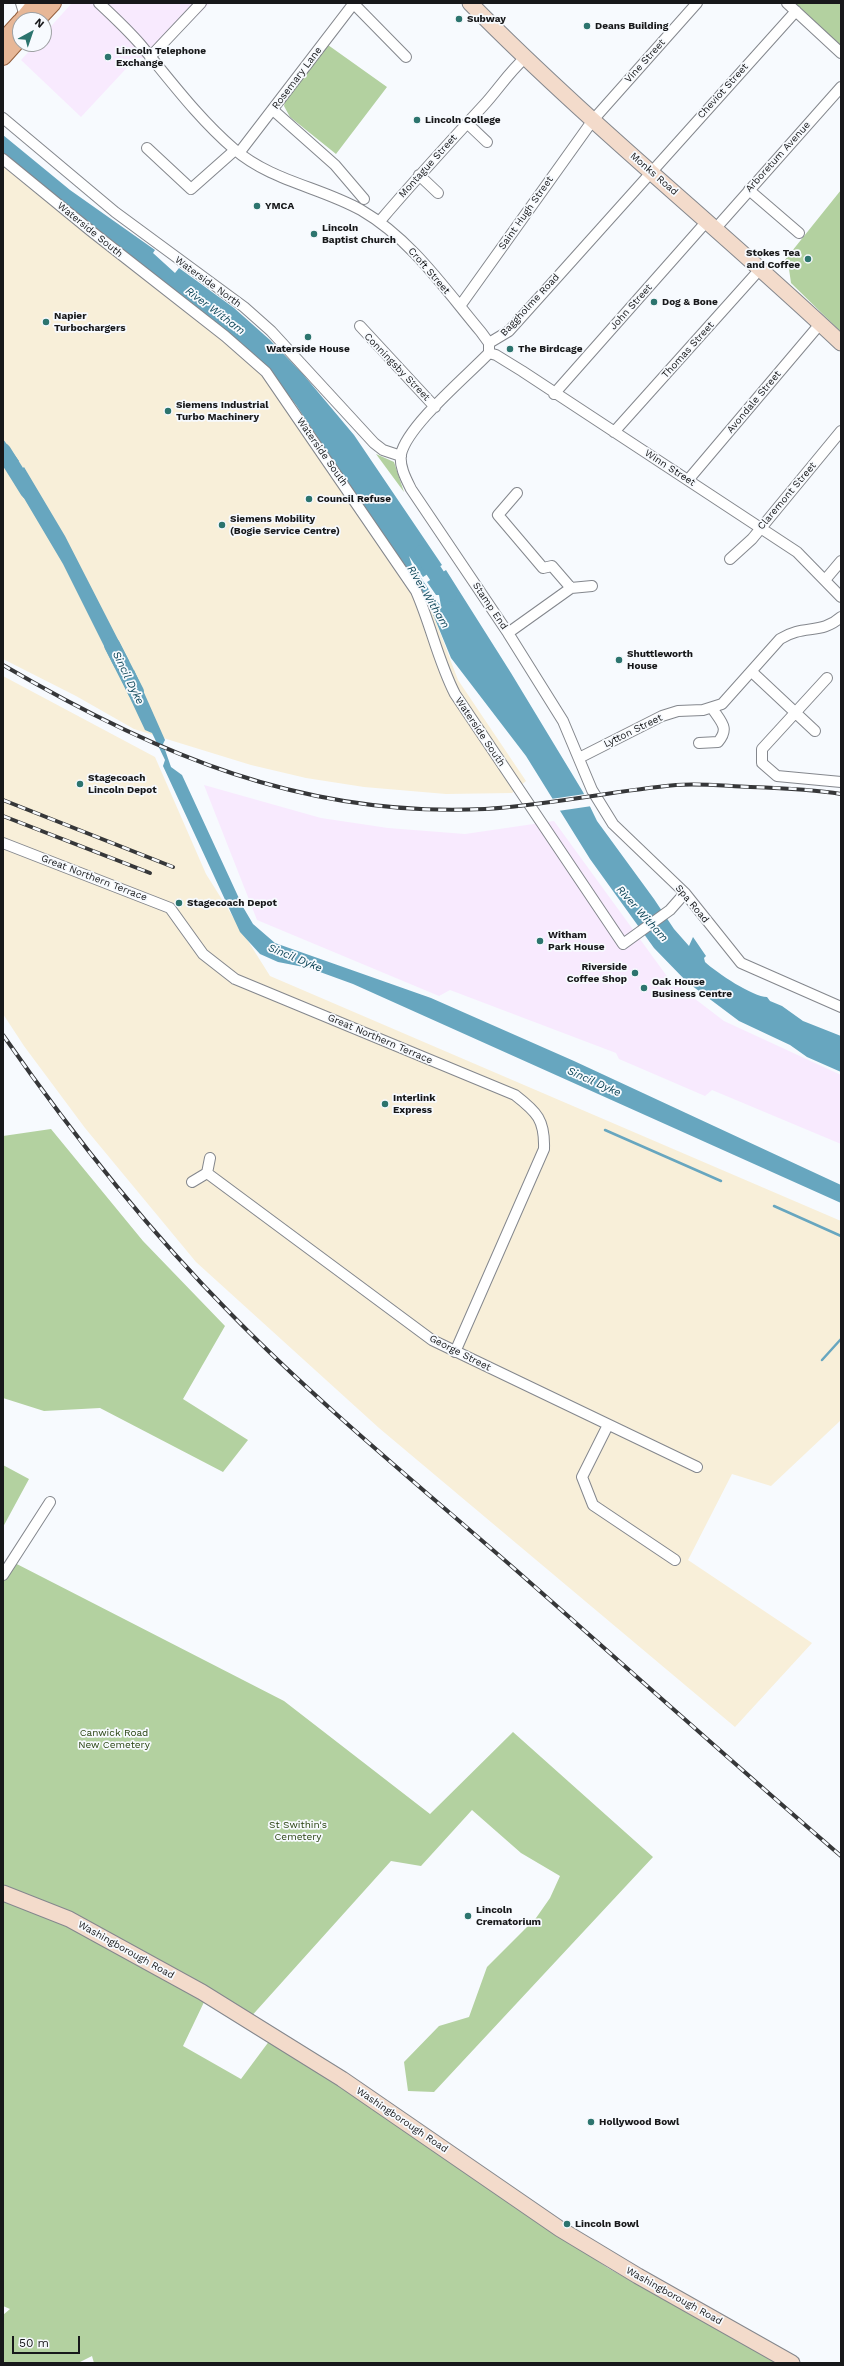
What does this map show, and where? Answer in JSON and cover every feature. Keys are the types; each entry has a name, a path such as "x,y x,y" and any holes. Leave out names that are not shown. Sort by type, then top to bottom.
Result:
{"main road":[{"name":"Monks Road","path":"470,3 525,58 650,172 712,224 761,268 841,343"},
{"path":"3,41 12,32"},
{"path":"3,58 12,47"},
{"name":"Washingborough Road","path":"3,1893 69,1919 208,1995 342,2079 560,2229 638,2276 792,2363"}],"street":[{"name":"Croft Street","path":"99,3 150,57 190,105 237,151 274,174 336,197 380,221 398,236 460,306 489,348"},
{"path":"150,57 202,3"},
{"path":"353,3 406,57"},
{"name":"Rosemary Lane","path":"147,148 191,189 237,151 273,110 353,3"},
{"name":"Vine Street","path":"593,120 697,3"},
{"path":"787,3 841,53"},
{"name":"Cheviot Street","path":"650,172 796,11"},
{"name":"Montague Street","path":"380,221 419,175 488,100 503,79 525,58"},
{"name":"Arboretum Avenue","path":"712,224 749,190 839,93"},
{"path":"273,110 335,165 364,200"},
{"name":"Waterside North","path":"3,118 115,212 244,308 271,331 374,444 383,450 401,456"},
{"name":"Saint Hugh Street","path":"460,306 593,120"},
{"path":"467,123 487,142"},
{"name":"Waterside South","path":"3,159 91,231 225,336 266,372 416,591 428,620 444,674 455,694 623,944 670,910 685,893"},
{"name":"Baggholme Road","path":"401,456 409,437 435,407 489,348 509,331 650,172"},
{"path":"419,175 438,193"},
{"path":"749,190 799,233"},
{"name":"John Street","path":"554,394 712,224"},
{"name":"Thomas Street","path":"614,432 761,268"},
{"name":"Avondale Street","path":"688,480 820,324"},
{"name":"Conningsby Street","path":"360,326 435,407"},
{"name":"Winn Street","path":"489,348 496,355 554,394 797,552 841,597"},
{"name":"Claremont Street","path":"730,560 760,528 841,430"},
{"name":"Stamp End","path":"401,456 404,474 411,489 508,633 562,721 579,758"},
{"path":"518,493 498,515 543,568 552,566 571,588"},
{"path":"825,580 841,561"},
{"path":"508,633 571,588 592,586"},
{"name":"Lytton Street","path":"579,758 662,716 678,711 712,708 722,704 780,639 792,632 802,629 821,629 833,624 841,616"},
{"path":"752,672 815,730"},
{"path":"828,678 762,749 762,762 777,776 841,782"},
{"path":"700,743 718,742 724,735 724,728 712,708"},
{"name":"Spa Road","path":"579,758 592,790 613,824 685,893 740,963 841,1007"},
{"name":"Great Northern Terrace","path":"3,843 170,908 203,954 235,979 515,1095 535,1110 544,1131 544,1149 455,1352"},
{"path":"192,1182 208,1173 210,1158"},
{"name":"George Street","path":"208,1173 432,1340 697,1467"},
{"path":"608,1425 582,1477 593,1504 675,1560"},
{"path":"3,1575 50,1502"}],"shaded area":[{"path":"72,3 210,3 155,58 136,58 81,117 21,60 28,52 52,52 52,25"},
{"path":"3,155 275,377 430,606 458,680 526,781 512,793 446,794 364,787 306,778 251,765 134,729 76,696 3,659"},
{"path":"3,676 155,757 206,874 270,976 841,1221 841,1420 771,1486 732,1474 688,1560 812,1643 735,1727 379,1428 196,1262 85,1128 24,1046 3,1014"},
{"path":"204,785 321,818 388,828 465,834 554,821 669,979 724,1021 841,1075 841,1144 712,1090 705,1096 619,1059 616,1053 450,990 439,996 257,920"}],"green space":[{"path":"788,3 841,3 841,48"},
{"path":"328,45 387,87 336,154 290,117 284,106 285,101"},
{"path":"841,190 841,332 791,283 789,269 780,266"},
{"path":"376,454 394,462 404,492"},
{"path":"51,1129 143,1241 225,1326 183,1399 248,1440 223,1472 100,1408 44,1411 3,1398 3,1136"},
{"path":"3,1465 29,1479 3,1527"},
{"path":"7,1559 284,1701 430,1814 513,1732 653,1857 434,2092 408,2091 404,2062 439,2026 469,2017 487,1967 536,1918 550,1898 560,1876 521,1853 472,1810 421,1866 391,1861 248,2020 3,1887 3,1565"},
{"path":"3,1900 79,1931 205,2000 183,2046 241,2079 270,2040 608,2268 778,2363 94,2363 92,2356 78,2363 3,2363 3,2315 10,2309 3,2306"}],"water":[{"path":"3,135 70,190 155,250 153,253 175,273 179,268 234,308 270,340 302,373 354,435 442,565 423,577 409,556 412,565 405,569 296,405 269,370 3,155"},
{"path":"3,439 19,461 7,471 3,465"},
{"path":"24,467 65,536 129,661 115,668 63,564 12,478"},
{"path":"413,566 434,597 429,597 427,602 406,570"},
{"path":"446,570 511,673 583,792 597,821 674,929 689,946 693,937 706,956 704,958 705,962 726,978 744,989 767,997 770,1001 782,1006 803,1021 841,1036 841,1072 807,1057 790,1045 739,1021 687,982 654,948 590,859 526,756 451,658 428,602 430,598 434,598 441,606 439,595 436,595 427,582"},
{"path":"134,670 165,740 163,744 171,767 182,775 243,907 253,924 275,943 431,998 574,1061 841,1185 841,1203 353,984 309,968 278,962 260,954 240,932 163,766 165,760 152,733 145,730 120,677"}],"pier":[{"path":"585,794 592,806 558,811 551,799"}],"waterway":[{"name":"Sincil Dyke","path":"3,451 28,491"},
{"name":"River Witham","path":"422,553 449,594"},
{"name":"Sincil Dyke","path":"112,645 136,692"},
{"path":"605,1130 721,1181"},
{"path":"774,1206 841,1236"},
{"path":"822,1360 841,1339"}],"railway":[{"path":"3,665 60,697 117,726 175,752 234,774 293,791 355,803 419,809 485,809 685,784 796,789 841,794"},
{"path":"3,800 173,867"},
{"path":"3,816 150,873"},
{"path":"3,1035 83,1144 140,1214 169,1248 265,1348 371,1445 517,1571 841,1856"}],"place":[{"name":"Subway","path":"459,19"},
{"name":"Deans Building","path":"587,26"},
{"name":"Lincoln Telephone Exchange","path":"108,57"},
{"name":"Lincoln College","path":"417,120"},
{"name":"YMCA","path":"257,206"},
{"name":"Lincoln Baptist Church","path":"314,234"},
{"name":"Stokes Tea and Coffee","path":"808,259"},
{"name":"Dog & Bone","path":"654,302"},
{"name":"Napier Turbochargers","path":"46,322"},
{"name":"Waterside House","path":"308,337"},
{"name":"The Birdcage","path":"510,349"},
{"name":"Siemens Industrial Turbo Machinery","path":"168,411"},
{"name":"Council Refuse","path":"309,499"},
{"name":"Siemens Mobility (Bogie Service Centre)","path":"222,525"},
{"name":"Shuttleworth House","path":"619,660"},
{"name":"Stagecoach Lincoln Depot","path":"80,784"},
{"name":"Stagecoach Depot","path":"179,903"},
{"name":"Witham Park House","path":"540,941"},
{"name":"Riverside Coffee Shop","path":"635,973"},
{"name":"Oak House Business Centre","path":"644,988"},
{"name":"Interlink Express","path":"385,1104"},
{"name":"Lincoln Crematorium","path":"468,1916"},
{"name":"Hollywood Bowl","path":"591,2122"},
{"name":"Lincoln Bowl","path":"567,2224"}],"park label":[{"name":"Canwick Road New Cemetery","path":"114,1738"},
{"name":"St Swithin's Cemetery","path":"298,1830"}]}
